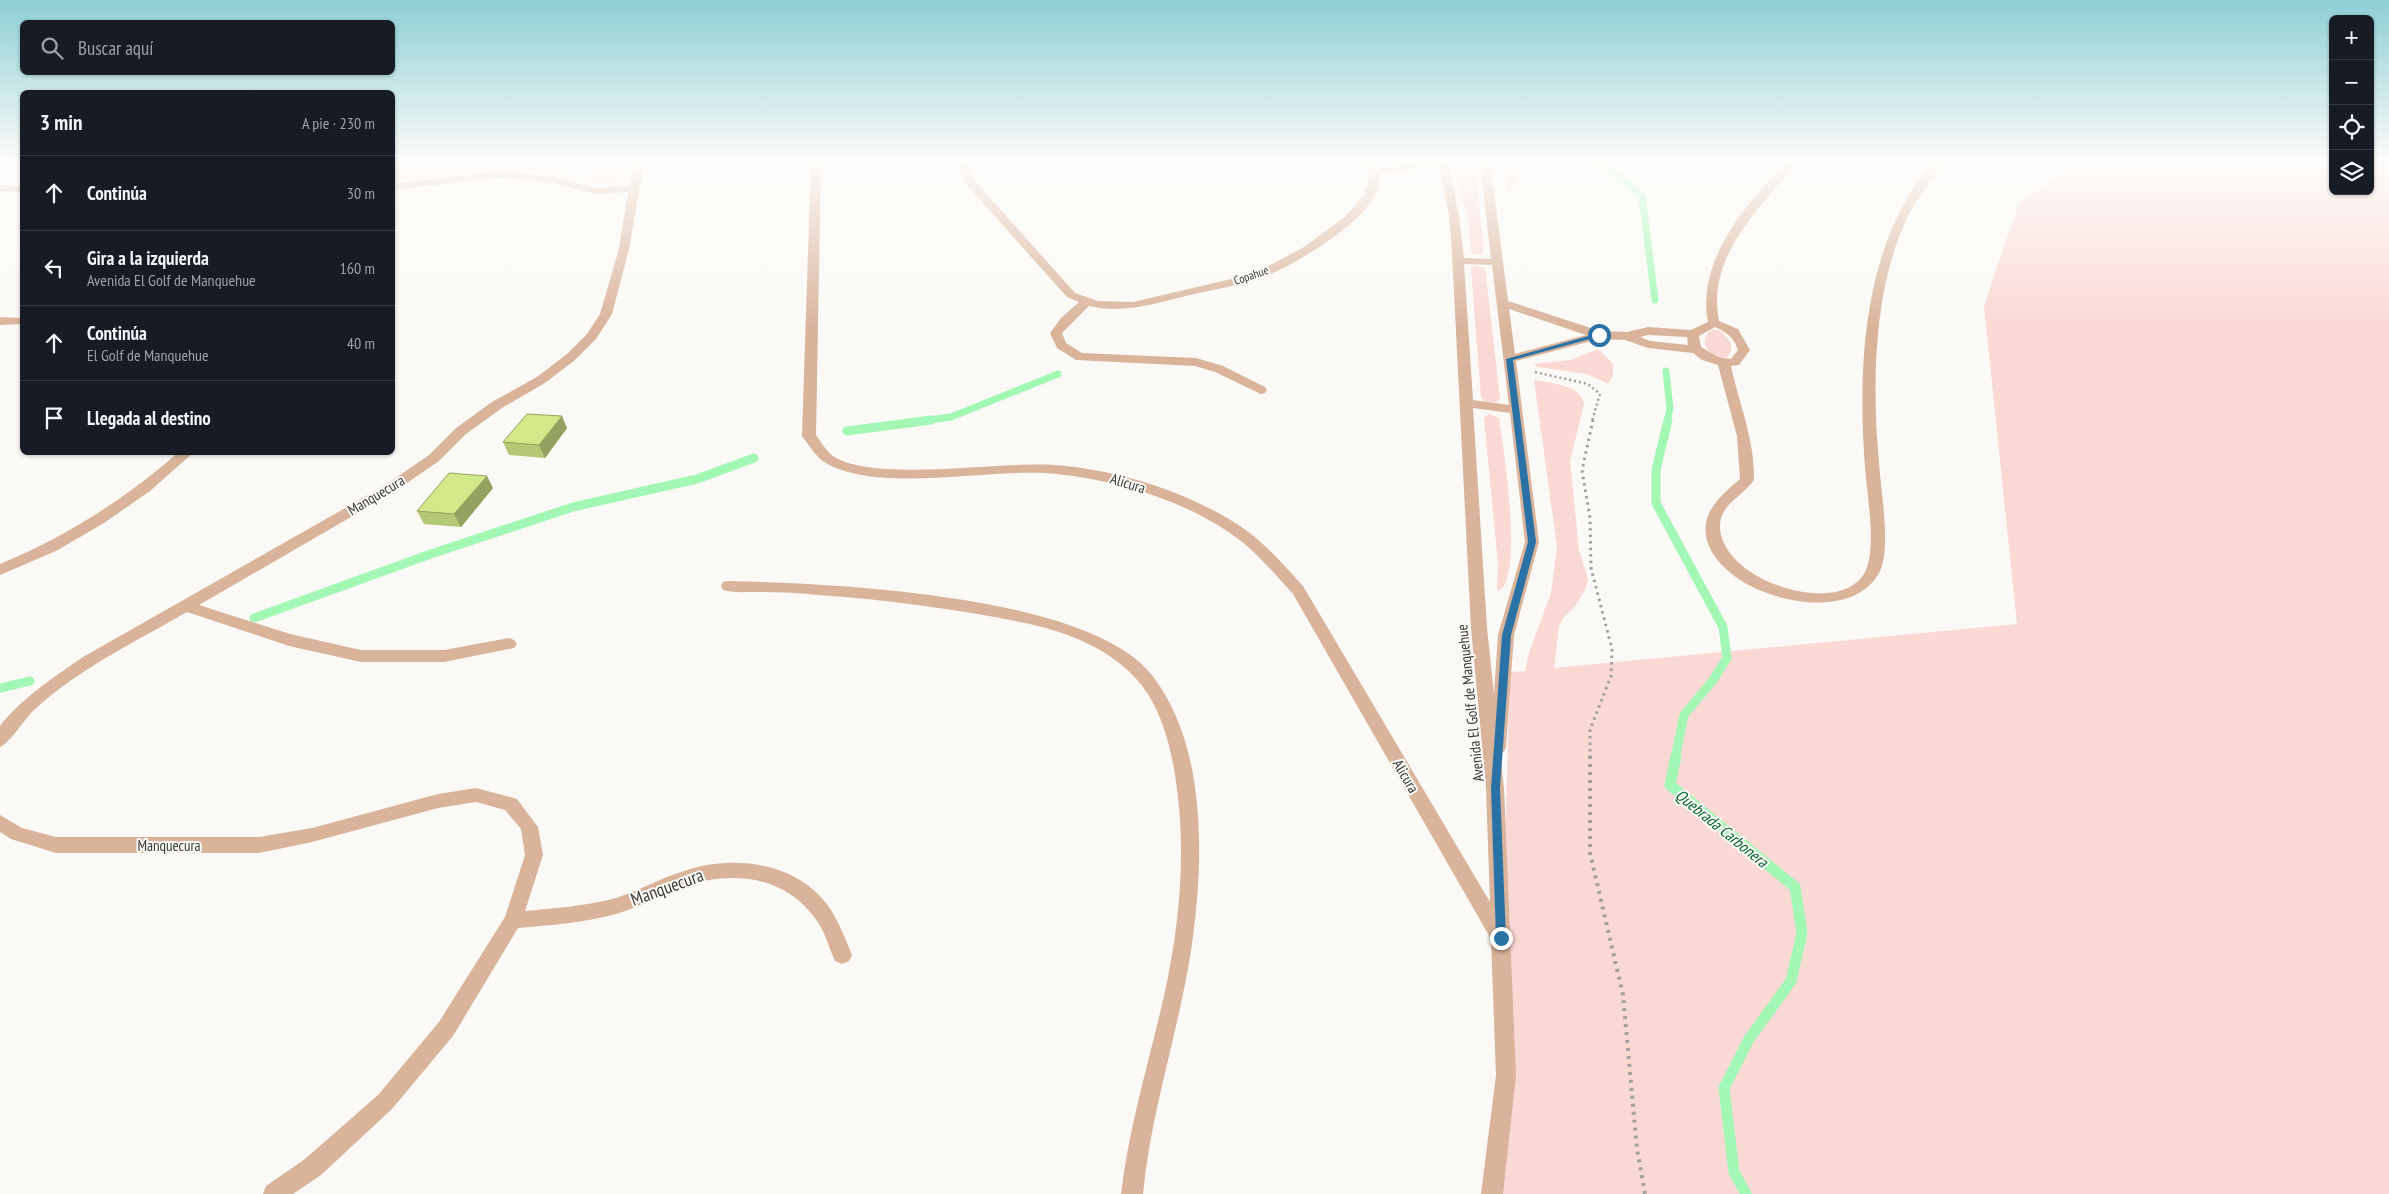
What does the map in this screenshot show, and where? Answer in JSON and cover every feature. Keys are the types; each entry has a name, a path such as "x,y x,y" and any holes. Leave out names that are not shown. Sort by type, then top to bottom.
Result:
{"street":[{"name":"Manquecura","path":"0,740 6,729 44,693 81,666 389,489 434,458 461,431 497,405 541,380 571,357 592,336 606,314 624,249 630,217"},
{"name":"Alicura","path":"815,217 809,436 827,458 853,470 895,473 1054,469 1104,476 1194,506 1236,530 1270,558 1298,590 1501,938"},
{"name":"Copahue","path":"1001,217 1071,295 1086,302 1102,306 1141,305 1266,272 1327,236 1349,217"},
{"name":"Avenida El Golf de Manquehue","path":"1454,217 1459,261 1479,628 1495,788"},
{"name":"Avenida El Golf de Manquehue","path":"1491,217 1532,542 1506,635 1495,788"},
{"path":"1714,323 1710,313 1709,295 1722,257 1746,217"},
{"path":"1724,364 1745,442 1748,467 1747,480 1721,505 1713,523 1715,544 1722,555 1744,576 1758,584 1784,593 1810,598 1828,598 1856,590 1865,583 1878,557 1869,395 1870,354 1876,308 1888,256 1903,217"},
{"path":"1459,261 1496,262"},
{"path":"1086,302 1065,321 1056,333 1058,341 1065,350 1080,356 1196,362 1219,369 1262,390"},
{"path":"1501,302 1599,335 1626,336 1648,331 1693,334 1714,323 1724,325 1736,332 1744,350 1735,362 1724,364 1694,349 1648,344 1626,336"},
{"path":"0,321 20,320"},
{"path":"1693,334 1691,341 1694,349"},
{"path":"1509,359 1599,335"},
{"path":"1467,403 1498,409 1514,409"},
{"path":"0,570 24,561 93,524 144,490 185,455"},
{"path":"728,586 793,587 868,593 959,606 1040,623 1072,631 1095,640 1115,652 1147,682 1172,730 1184,767 1189,799 1190,836 1186,916 1176,981 1146,1105 1132,1194"},
{"path":"186,605 206,614 289,640 362,656 444,656 509,644"},
{"path":"1492,1194 1506,1075 1495,788"},
{"name":"Manquecura","path":"0,822 17,834 56,845 259,845 312,835 438,801 476,795 511,804 530,827 534,855 512,920 446,1029 385,1102 313,1167 274,1194"},
{"name":"Manquecura","path":"512,920 597,910 636,899 698,874 717,871 756,872 795,886 813,899 826,915 837,934 842,955"}],"path":[{"path":"1529,371 1588,384 1600,394 1589,432 1582,470 1590,518 1591,568 1612,649 1611,676 1590,730 1590,853 1623,995 1637,1148 1645,1194"}],"shaded area":[{"path":"1480,217 1483,243 1483,253 1481,255 1471,253 1468,218"},
{"path":"2014,217 2389,217 2389,1194 1495,1194 1510,672 1525,671 1529,653 1551,593 1557,547 1534,380 1572,389 1582,398 1584,404 1570,461 1579,550 1588,579 1585,590 1559,626 1554,668 2017,624 1984,306"},
{"path":"1475,265 1485,268 1500,398 1497,402 1486,403 1481,397 1471,268"},
{"path":"1714,329 1722,332 1731,343 1731,351 1727,357 1715,356 1707,348 1705,338"},
{"path":"1598,349 1613,364 1613,376 1608,384 1587,374 1538,367 1533,364 1571,360"},
{"path":"1489,414 1499,418 1510,509 1510,562 1506,580 1499,591 1497,590 1498,564 1484,418"}],"building":[{"path":"527,414 562,416 539,445 503,442"},
{"path":"449,473 487,476 454,514 417,511"}],"waterway":[{"name":"Quebrada Carbonera","path":"1644,217 1655,300"},
{"name":"Quebrada Carbonera","path":"1666,371 1670,409 1667,421"},
{"path":"921,421 951,417 1058,374"},
{"path":"847,431 931,420"},
{"name":"Quebrada Carbonera","path":"1668,420 1656,470 1656,503 1723,627 1727,658 1713,680 1684,715 1675,758"},
{"path":"254,618 428,555 573,507 697,479 754,458"},
{"path":"0,688 30,681"},
{"name":"Quebrada Carbonera","path":"1676,756 1670,785 1795,887 1802,933 1791,981 1749,1039 1724,1088 1734,1172 1746,1194"}],"route":[{"path":"1501,938 1495,788 1506,635 1524,578 1532,542 1509,359 1599,335"}]}
